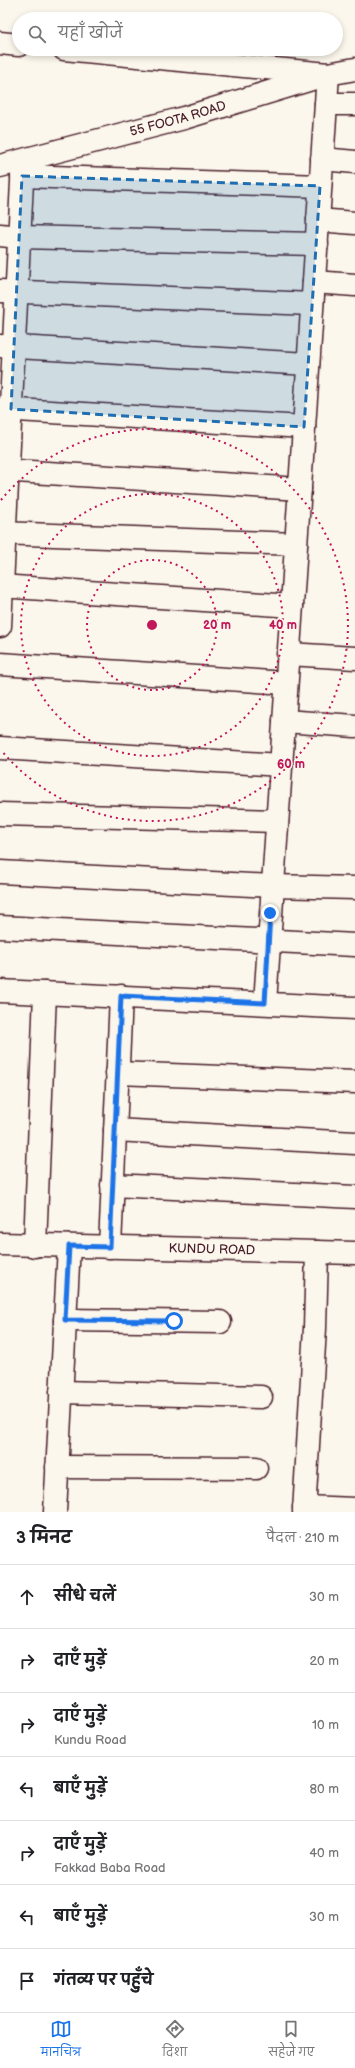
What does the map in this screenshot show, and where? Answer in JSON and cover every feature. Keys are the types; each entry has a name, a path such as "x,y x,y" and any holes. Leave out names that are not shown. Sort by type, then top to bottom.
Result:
{"street":[{"path":"0,43 12,44"},
{"path":"138,56 328,74 265,1003"},
{"name":"55 FOOTA ROAD","path":"0,166 23,169 328,74 355,69"},
{"path":"326,104 355,104"},
{"path":"322,159 355,162"},
{"path":"0,626 10,236 23,169 320,186"},
{"path":"318,220 355,222"},
{"path":"10,236 316,244"},
{"path":"314,282 355,285"},
{"path":"8,291 312,304"},
{"path":"7,346 308,364"},
{"path":"5,409 304,427"},
{"path":"4,471 300,489"},
{"path":"2,533 296,544"},
{"path":"1,586 292,606"},
{"path":"288,654 355,658"},
{"path":"0,664 286,683"},
{"path":"284,721 355,726"},
{"path":"0,748 281,765"},
{"path":"0,814 277,821"},
{"path":"0,872 272,886 355,888"},
{"path":"0,927 355,945"},
{"path":"0,991 355,1008"},
{"path":"35,1246 45,993"},
{"path":"110,1247 121,996"},
{"path":"117,1073 355,1082"},
{"path":"114,1130 355,1143"},
{"path":"112,1185 355,1197"},
{"name":"KUNDU ROAD","path":"0,1244 355,1253"},
{"path":"55,1512 69,1246"},
{"path":"317,1252 315,1328 304,1510 355,1508"},
{"path":"65,1320 220,1322"},
{"path":"61,1392 261,1397"},
{"path":"57,1467 256,1468"}],"highlighted area":[{"path":"22,176 320,186 304,427 11,409"}],"route":[{"path":"174,1321 65,1320 69,1246 110,1247 121,996 265,1003 270,913"}]}
